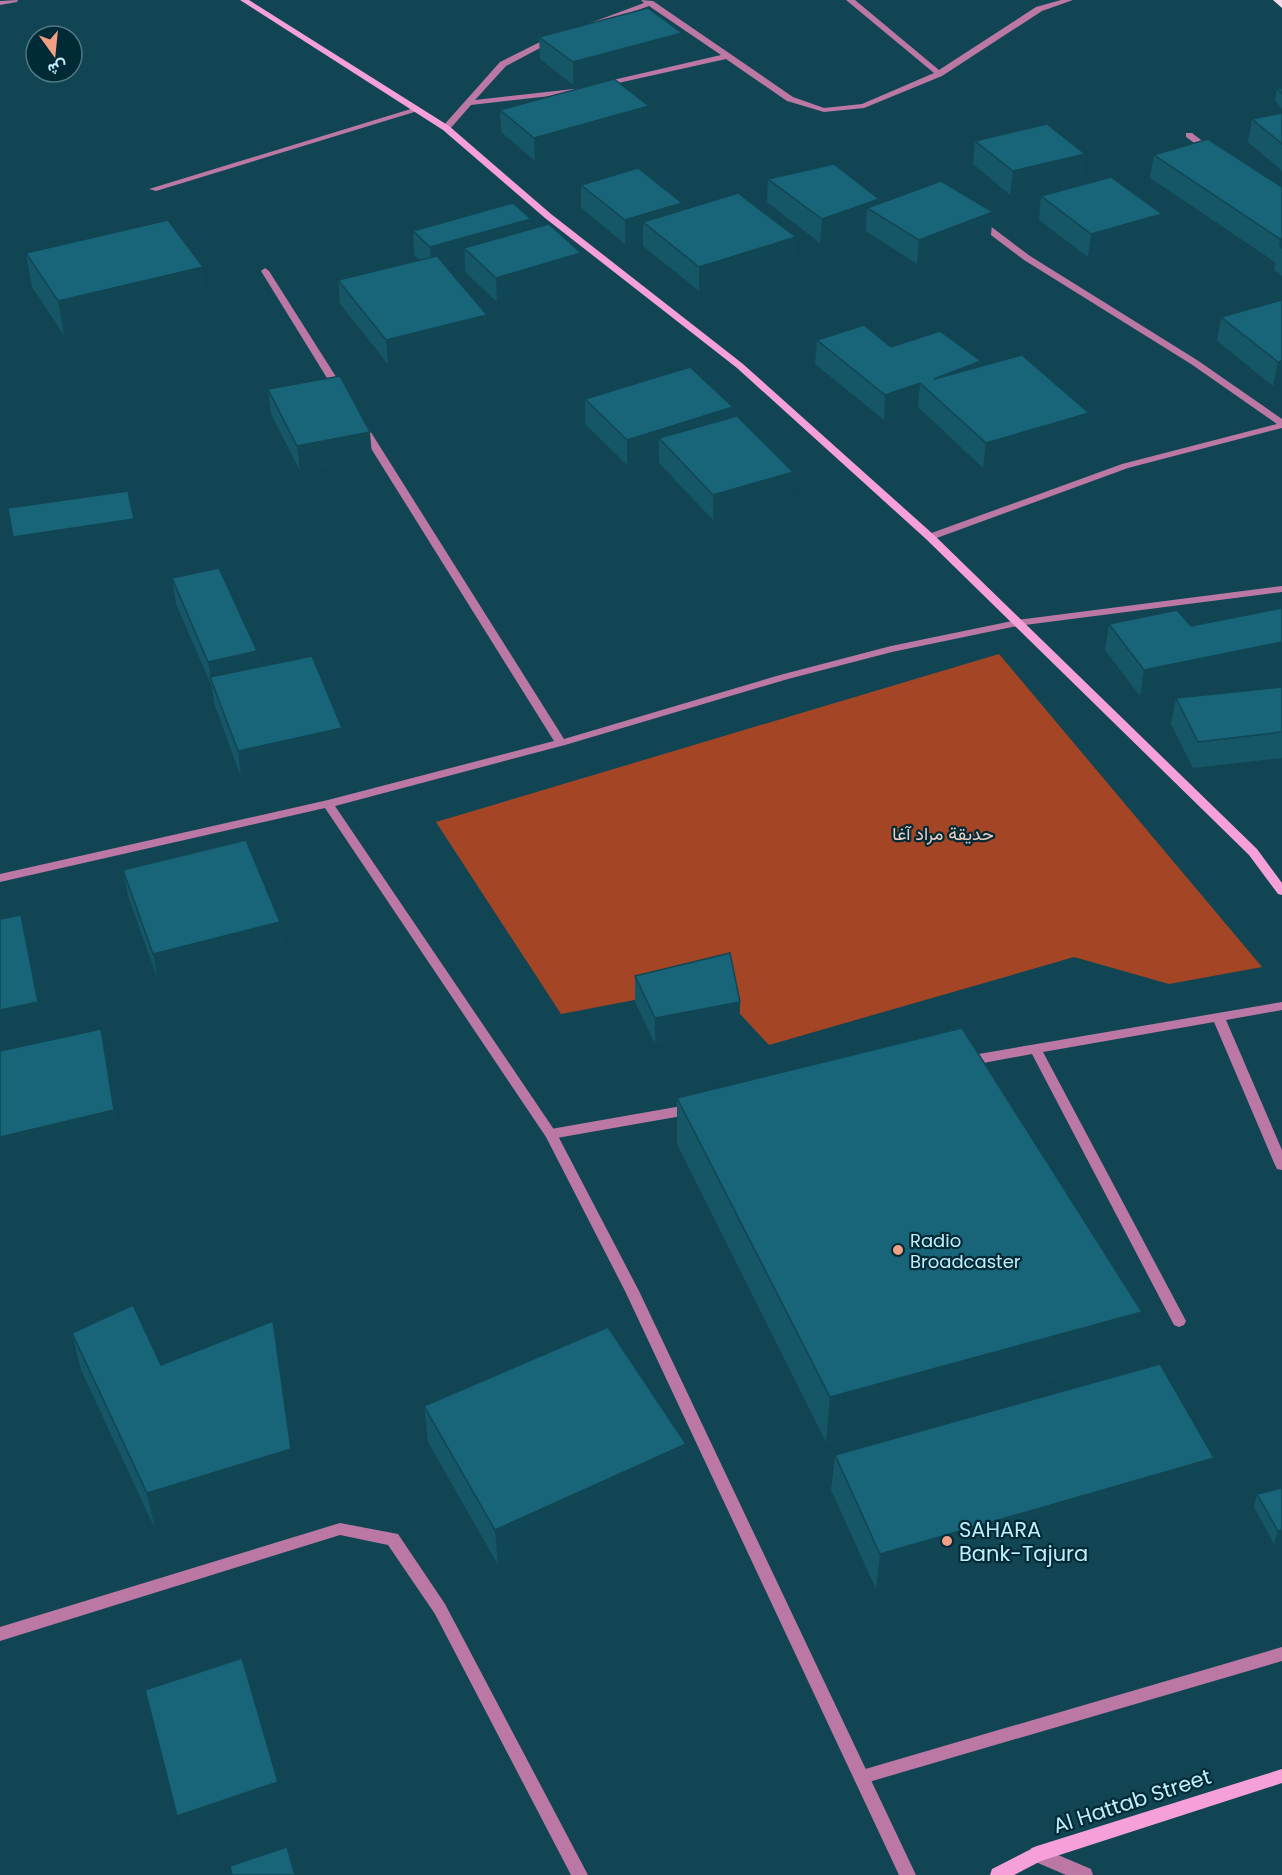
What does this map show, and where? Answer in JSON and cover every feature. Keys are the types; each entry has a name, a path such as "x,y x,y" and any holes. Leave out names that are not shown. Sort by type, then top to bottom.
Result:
{"main road":[{"path":"1278,0 1282,5"}],"street":[{"path":"0,3 14,0"},
{"path":"244,0 446,128 548,216 740,366 930,537 1253,852 1282,891"},
{"path":"850,0 939,74"},
{"path":"578,29 648,2 790,99 824,110 864,106 939,74 1039,9 1069,0"},
{"path":"446,128 503,64 558,37"},
{"path":"469,103 582,90 727,56"},
{"path":"153,189 417,110"},
{"path":"1189,135 1217,155"},
{"path":"982,224 1027,258 1194,362 1282,424"},
{"path":"265,271 347,401"},
{"path":"353,411 561,743"},
{"path":"930,537 1125,466 1282,424"},
{"path":"0,878 328,804 561,743 806,671 891,649 1017,623 1282,589"},
{"path":"328,804 552,1134 632,1291 908,1875"},
{"path":"952,1064 1282,1006"},
{"path":"1218,1017 1282,1165"},
{"path":"1035,1049 1179,1321"},
{"path":"552,1134 705,1107"},
{"path":"0,1634 340,1529 393,1539 440,1609 580,1875"},
{"path":"862,1777 1282,1654"},
{"name":"Al Hattab Street","path":"998,1875 1037,1854 1282,1776"},
{"path":"1037,1854 1084,1875"}],"green space":[{"name":"حديقة مراد آغا","path":"999,654 1262,967 1169,984 1074,957 769,1045 713,985 561,1014 436,822"}],"building":[{"path":"648,8 682,33 573,62 539,37"},
{"path":"614,79 649,106 534,138 500,110"},
{"path":"1282,113 1282,144 1252,119"},
{"path":"1047,124 1085,154 1013,171 975,141"},
{"path":"1208,139 1282,187 1282,239 1154,155"},
{"path":"834,164 879,199 822,219 768,179"},
{"path":"638,168 682,203 625,220 581,185"},
{"path":"1111,177 1162,214 1091,234 1041,196"},
{"path":"941,181 993,212 919,240 867,208"},
{"path":"738,193 796,237 699,267 643,222"},
{"path":"513,203 531,219 430,247 413,231"},
{"path":"168,220 203,267 58,301 26,253"},
{"path":"549,224 581,253 496,278 464,248"},
{"path":"437,256 487,315 386,340 338,280"},
{"path":"1282,300 1282,361 1278,362 1221,317"},
{"path":"864,325 891,347 940,331 981,361 934,379 1022,355 1089,413 986,443 920,383 885,395 817,340"},
{"path":"690,367 733,407 627,440 585,399"},
{"path":"340,376 370,432 297,446 268,389"},
{"path":"737,416 793,472 713,495 659,438"},
{"path":"128,491 134,519 13,537 8,508"},
{"path":"219,568 257,651 208,662 172,578"},
{"path":"1282,608 1282,642 1144,670 1109,624 1177,610 1191,626"},
{"path":"312,656 342,728 238,751 210,677"},
{"path":"1282,687 1282,732 1198,742 1176,698"},
{"path":"246,840 280,922 153,954 123,870"},
{"path":"21,915 38,1002 0,1010 0,919"},
{"path":"730,953 740,1002 655,1018 635,976"},
{"name":"Radio Broadcaster","path":"962,1028 1142,1312 830,1397 677,1098"},
{"path":"101,1029 114,1110 0,1137 0,1051"},
{"path":"133,1305 161,1365 273,1321 291,1449 147,1493 72,1333"},
{"path":"608,1327 686,1444 495,1530 424,1406"},
{"name":"SAHARA Bank-Tajura","path":"1160,1364 1214,1458 880,1554 835,1455"},
{"path":"1282,1488 1282,1530 1278,1531 1257,1494"},
{"path":"242,1658 278,1782 177,1816 145,1690"},
{"path":"287,1847 295,1875 232,1875 230,1866"}],"place":[{"name":"Radio Broadcaster","path":"898,1250"},
{"name":"SAHARA Bank-Tajura","path":"947,1541"}]}
